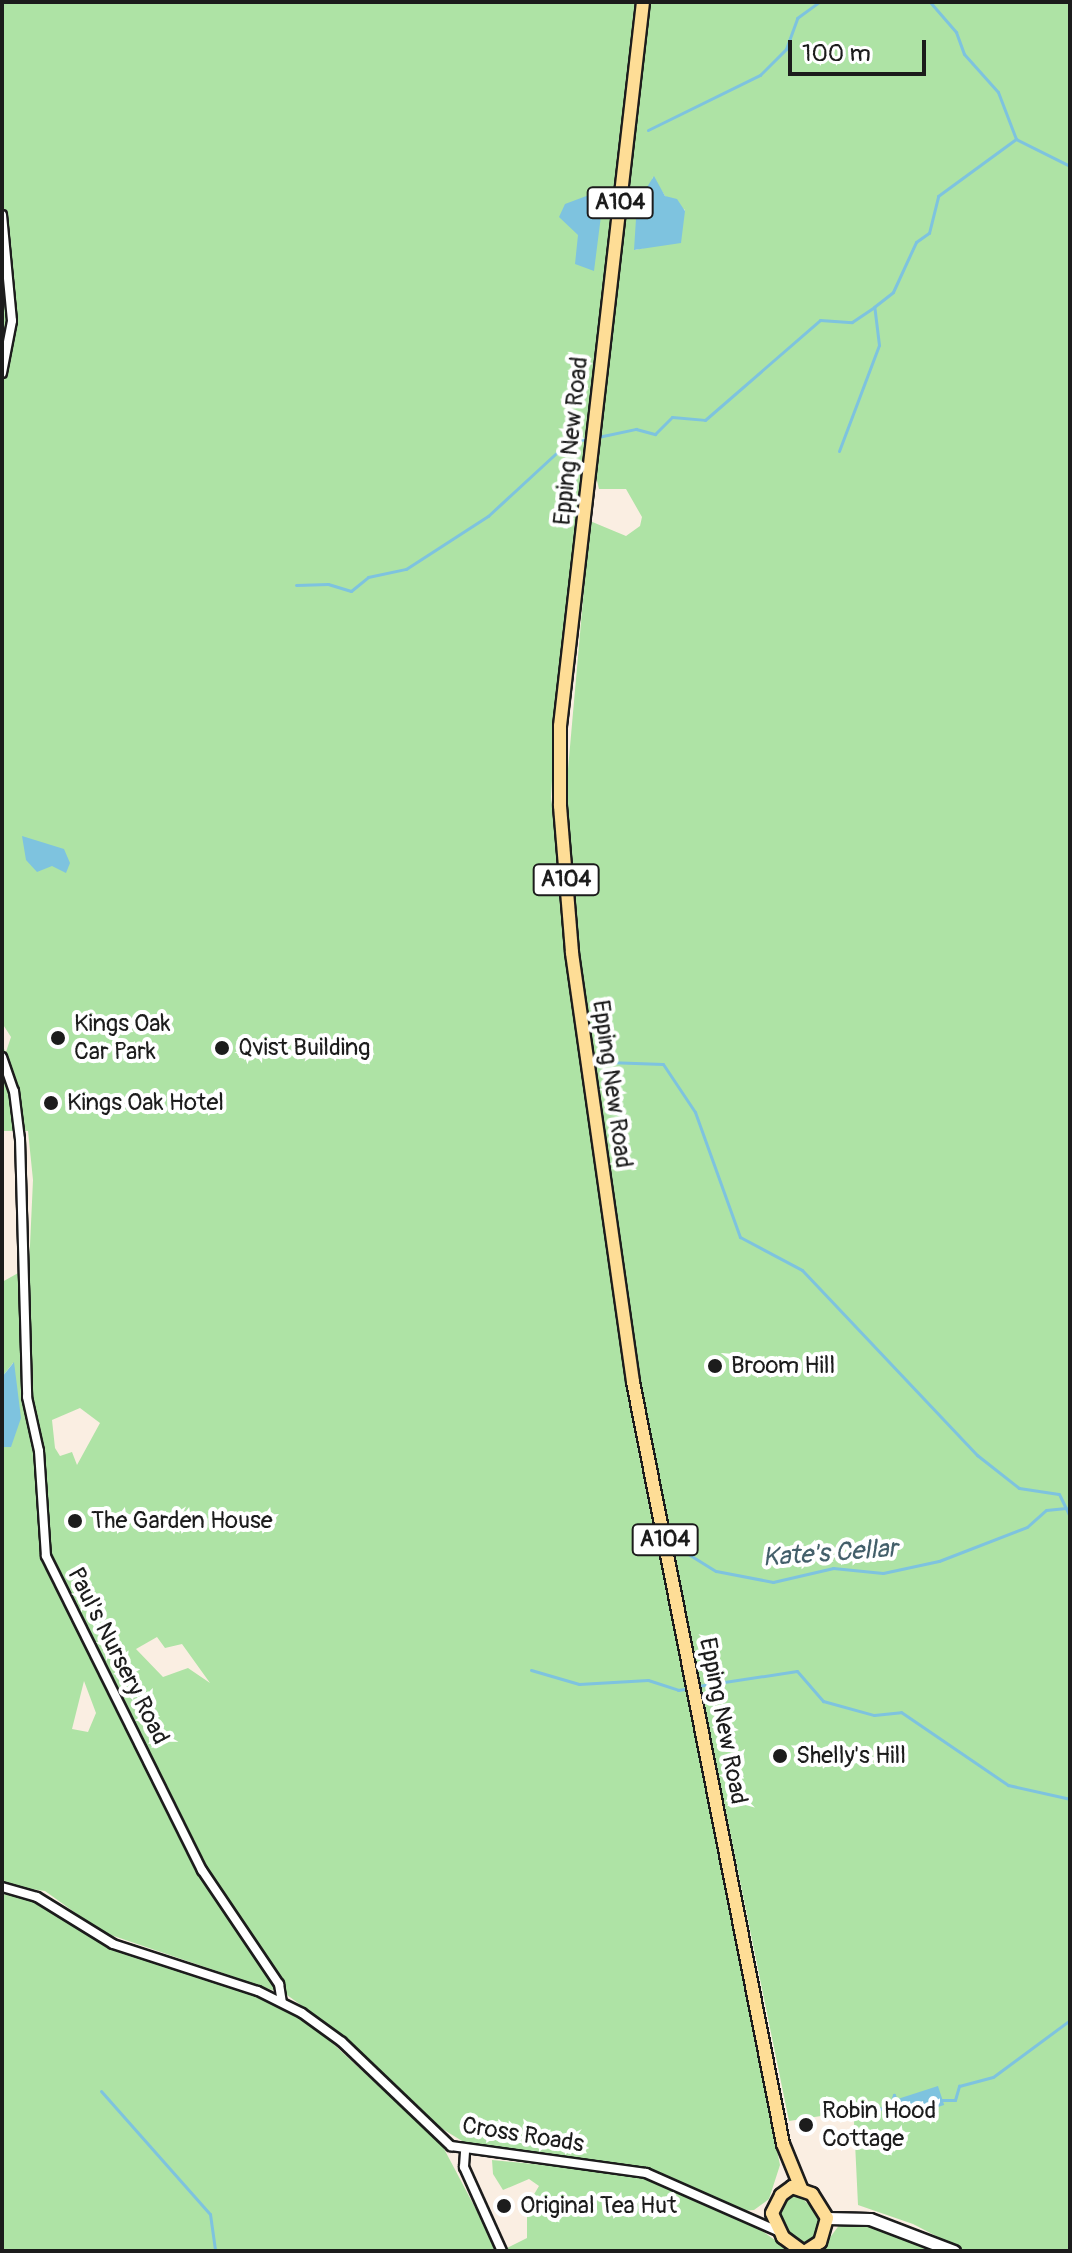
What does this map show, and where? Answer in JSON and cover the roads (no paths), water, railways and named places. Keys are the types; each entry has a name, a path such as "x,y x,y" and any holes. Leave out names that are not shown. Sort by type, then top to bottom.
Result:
{"main road":[{"name":"Epping New Road","path":"643,2 560,726 560,806 572,953 633,1382 787,2161 801,2188"},
{"name":"Epping New Road","path":"781,2195 787,2161"},
{"path":"781,2195 801,2188"},
{"name":"A104","path":"801,2188 827,2218"},
{"name":"A104","path":"773,2209 781,2195"},
{"path":"773,2209 780,2232 805,2250 827,2218"}],"street":[{"path":"2,215 12,321 2,373"},
{"name":"Paul's Nursery Road","path":"2,1057 14,1091 20,1139 27,1397 39,1451 46,1556 208,1881 279,1984 282,2002"},
{"name":"Cross Roads","path":"2,1887 37,1897 113,1944 282,2002 342,2042 444,2142 465,2152 646,2173 780,2232"},
{"path":"465,2152 464,2167 502,2251"},
{"path":"752,2220 773,2209"},
{"path":"827,2218 870,2219 954,2251"}],"water":[{"path":"654,176 665,196 677,199 685,211 681,243 634,250 637,203"},
{"path":"589,195 603,200 594,271 575,264 578,235 559,217 565,204"},
{"path":"22,836 64,849 70,863 66,873 52,866 37,872 26,860"},
{"path":"14,1362 21,1418 11,1447 2,1447 2,1377"},
{"path":"938,2086 944,2105 902,2119 896,2100"}],"waterway":[{"path":"648,130 760,75 786,49 797,18 819,2"},
{"path":"930,2 956,32 964,54 998,92 1016,139 1070,166"},
{"path":"598,437 636,429 655,434 672,417 705,420 820,320 852,322 874,307 893,292 916,242 929,233 938,196 1016,139"},
{"path":"839,451 879,345 874,307"},
{"path":"296,585 328,584 351,591 368,577 406,569 488,516 567,443 591,438"},
{"path":"607,1062 663,1064 695,1112 740,1237 802,1270 977,1455 1019,1488 1059,1494 1070,1517"},
{"name":"Kate's Cellar","path":"685,1552 716,1571 773,1582 833,1568 883,1573 939,1561 1027,1527 1046,1510 1066,1508"},
{"path":"531,1670 579,1684 648,1680 678,1690 691,1688"},
{"path":"698,1686 797,1671 823,1701 874,1715 901,1712 1008,1785 1070,1799"},
{"path":"942,2100 955,2100 959,2086 993,2077 1070,2020"},
{"path":"101,2091 210,2214 215,2251"},
{"path":"859,2105 889,2110 894,2095 896,2100"}],"place":[{"name":"Kings Oak Car Park","path":"58,1038"},
{"name":"Qvist Building","path":"222,1048"},
{"name":"Kings Oak Hotel","path":"51,1103"},
{"name":"Broom Hill","path":"715,1366"},
{"name":"The Garden House","path":"75,1521"},
{"name":"Shelly's Hill","path":"780,1756"},
{"name":"Robin Hood Cottage","path":"806,2125"},
{"name":"Original Tea Hut","path":"504,2206"}]}
